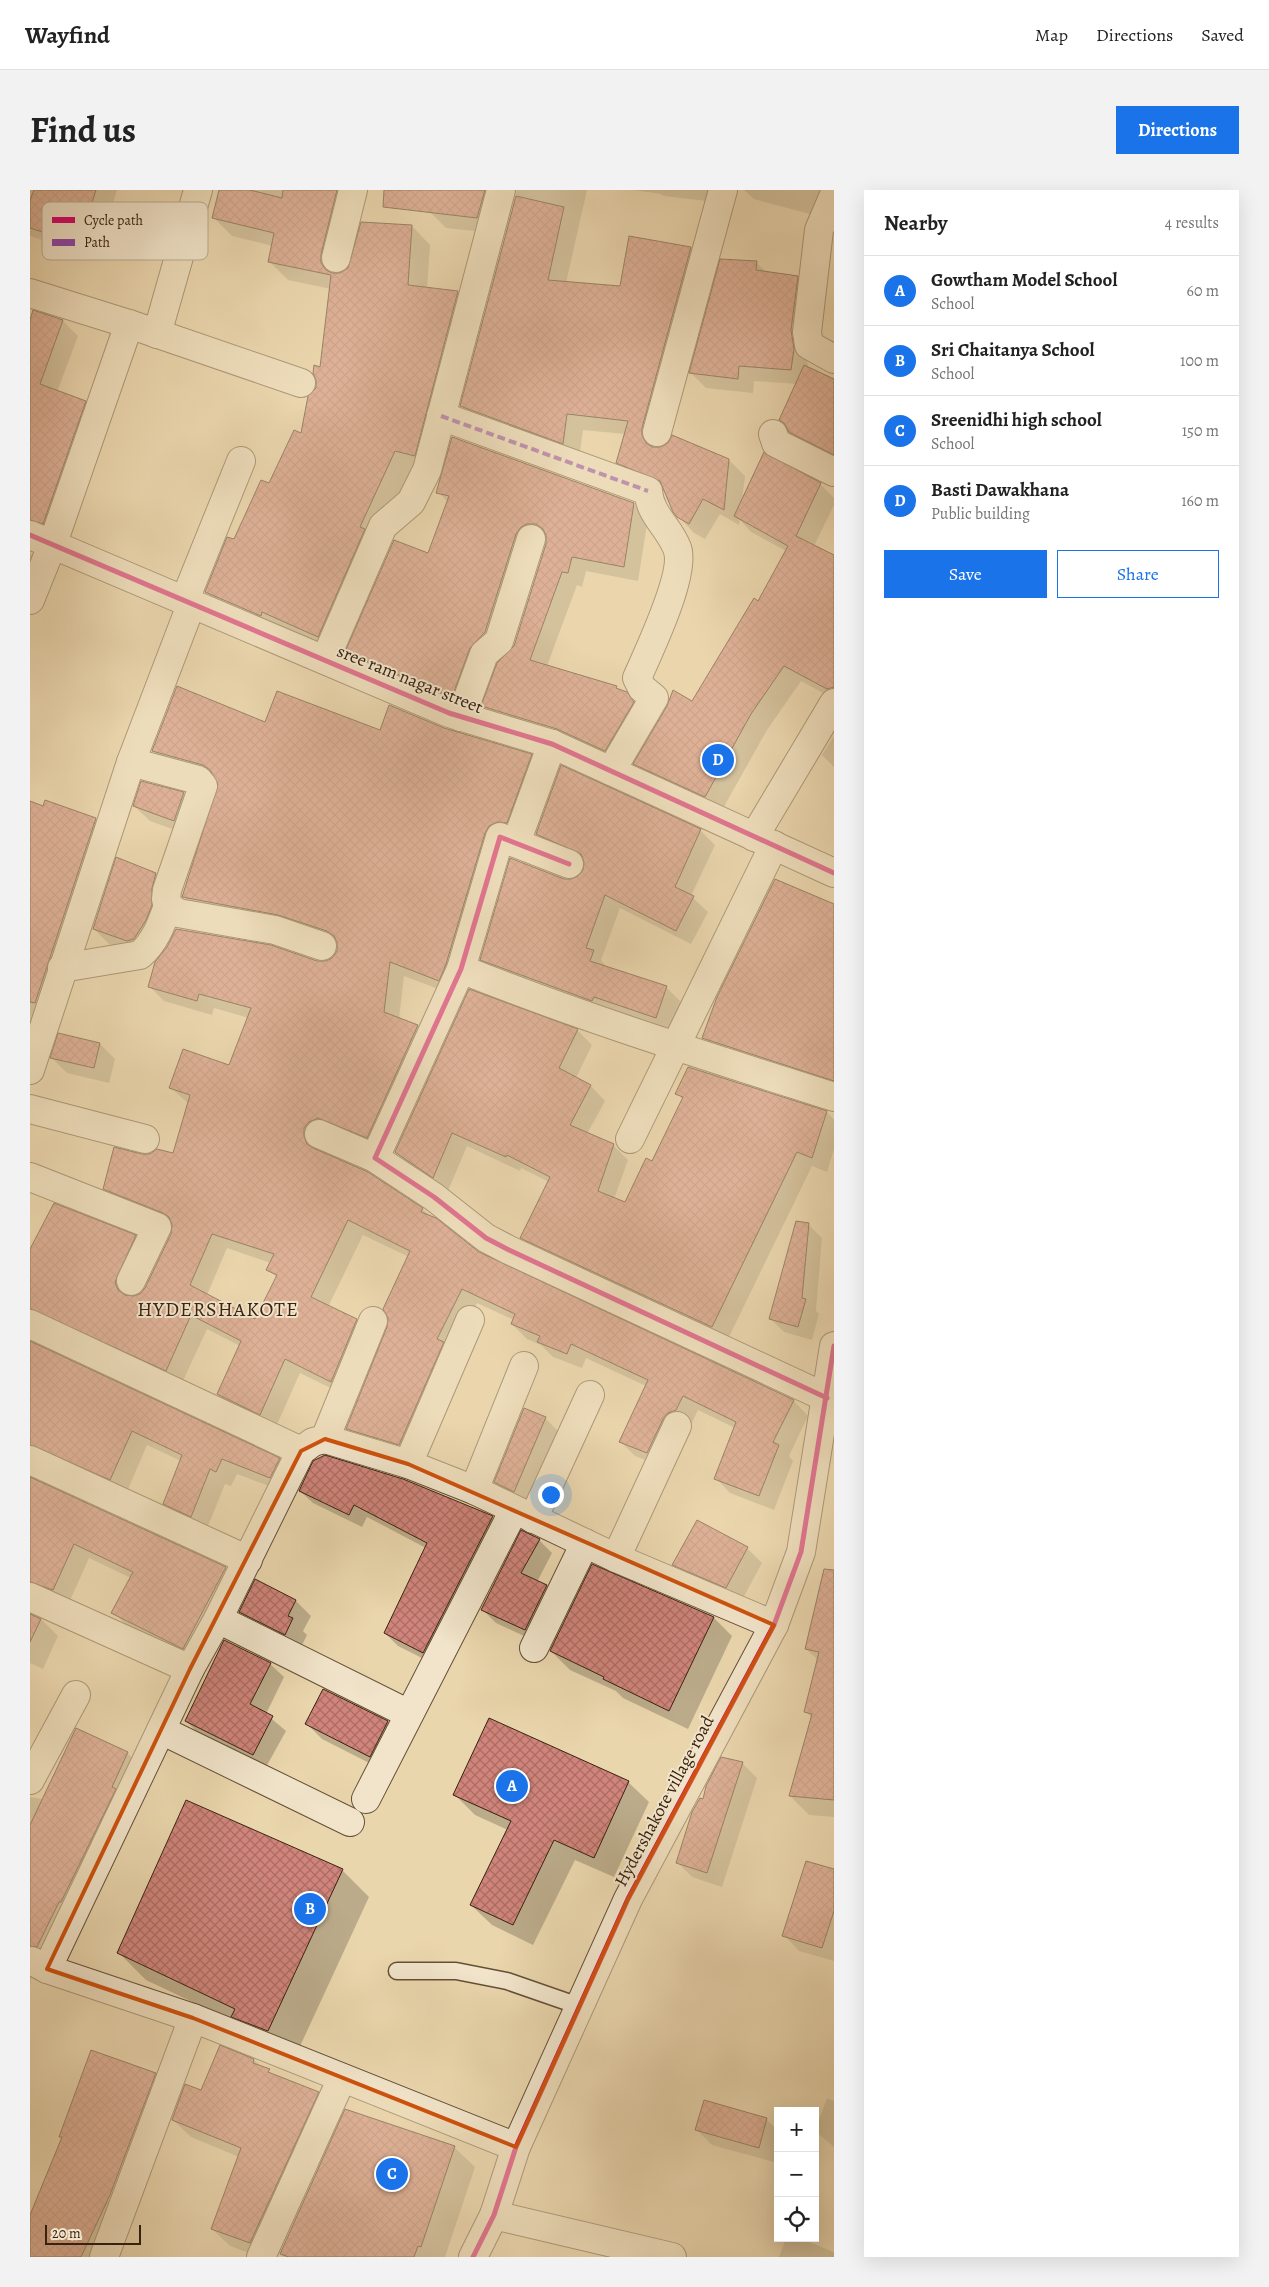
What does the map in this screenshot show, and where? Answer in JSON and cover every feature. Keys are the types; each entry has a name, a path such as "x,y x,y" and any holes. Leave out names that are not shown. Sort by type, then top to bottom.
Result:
{"street":[{"path":"336,258 353,190"},
{"path":"326,660 383,526 412,502 427,470 501,190"},
{"path":"657,432 723,190"},
{"path":"834,195 819,230 807,332 809,345 834,358"},
{"path":"157,334 178,260"},
{"path":"30,293 129,324 301,383"},
{"path":"30,600 41,539 129,324"},
{"path":"442,416 648,492 649,505 678,550 678,569 662,621 637,678 642,688 654,698 611,771"},
{"path":"772,434 776,443 834,472"},
{"path":"30,1070 131,762 240,461"},
{"name":"sree ram nagar street","path":"41,539 188,603 461,717 552,744 834,873"},
{"path":"461,717 484,654 499,641 532,539"},
{"path":"630,1139 675,1046 764,841 834,703"},
{"path":"516,843 552,744"},
{"path":"62,968 140,955 150,946 160,928 168,906 166,899 167,890 203,786 198,780 131,762"},
{"path":"375,1158 461,969 500,837 569,864"},
{"path":"168,906 178,912 275,930 322,946"},
{"path":"461,969 523,994 675,1046 834,1097"},
{"path":"30,1109 145,1139"},
{"path":"319,1134 375,1158 434,1198 486,1238 509,1250 827,1398"},
{"path":"30,1177 157,1227 131,1281"},
{"path":"408,1464 470,1320"},
{"path":"326,1439 373,1321"},
{"path":"30,1324 301,1451"},
{"name":"Hydershakote village road","path":"473,2257 494,2215 516,2147 628,1899 774,1625 800,1552 827,1444 827,1398 834,1346"},
{"path":"474,1490 524,1366"},
{"path":"366,1799 409,1714 590,1395"},
{"path":"616,1558 677,1426"},
{"path":"516,2147 193,2018 39,1964 248,1560 301,1451 313,1442 326,1439 408,1464 474,1490 616,1558 774,1625"},
{"path":"30,1460 248,1560"},
{"path":"534,1648 585,1543"},
{"path":"30,1597 190,1669"},
{"path":"218,1618 409,1714"},
{"path":"30,1780 76,1695"},
{"path":"161,1730 350,1822"},
{"path":"104,2257 193,2018"},
{"path":"261,2257 342,2078"},
{"path":"494,2215 672,2257"}],"lane":[{"path":"397,1971 464,1972 507,1981 579,2006"}],"highlighted area":[{"path":"325,1439 408,1464 774,1625 628,1899 516,2147 193,2018 47,1969 190,1669 301,1451"}],"building":[{"path":"34,190 96,190 92,202 42,202 42,232 30,228 30,200"},
{"path":"219,190 250,190 282,198 283,190 337,190 321,254 321,263 326,270 332,273 340,273 348,268 361,222 412,225 408,285 458,291 415,456 395,451 360,527 365,529 318,637 262,612 261,616 205,592 227,537 234,539 261,480 269,483 294,430 301,433 308,396 316,388 316,380 313,373 314,365 320,367 331,275 268,262 274,233 212,218"},
{"path":"384,190 485,190 477,218 383,207"},
{"path":"516,196 564,207 548,280 620,286 629,236 691,247 642,428 642,435 646,443 652,447 660,447 668,443 672,435 729,459 724,510 703,499 689,524 677,517 673,512 660,481 616,463 628,421 567,414 563,444 460,406"},
{"path":"720,259 757,261 756,270 798,276 791,330 794,349 791,370 739,366 738,379 689,373"},
{"path":"33,310 63,320 40,384 86,401 43,524 30,520 30,320"},
{"path":"804,365 834,379 834,455 789,432 784,423 779,420"},
{"path":"452,437 634,503 624,567 572,557 568,573 562,572 530,660 617,686 616,688 627,692 634,702 605,751 557,729 481,706 497,663 514,646 546,544 546,535 543,529 536,524 527,524 521,527 516,534 485,632 470,648 452,697 345,652 394,540 428,553 449,496 436,493"},
{"path":"764,452 821,483 796,536 834,555 834,687 827,689 784,666 751,714 705,797 633,764 667,706 673,690 692,701 754,598 758,601 788,546 734,516"},
{"path":"177,686 265,722 277,691 380,730 389,705 444,728 532,754 507,823 497,822 489,826 485,833 446,964 439,981 390,962 384,1012 418,1025 367,1138 318,1118 309,1122 304,1128 304,1136 307,1144 313,1148 368,1172 423,1208 421,1212 436,1218 479,1252 794,1400 773,1442 779,1445 759,1496 714,1479 736,1422 683,1396 676,1410 668,1413 663,1419 647,1453 619,1442 648,1380 571,1344 567,1354 537,1342 540,1336 511,1324 515,1314 462,1289 437,1339 444,1342 399,1445 346,1429 387,1327 388,1318 383,1309 410,1251 348,1220 311,1297 357,1319 331,1382 285,1359 260,1415 217,1394 241,1341 191,1315 166,1371 30,1309 30,1249 54,1203 136,1235 115,1282 118,1290 125,1295 133,1296 140,1294 145,1288 171,1234 172,1225 169,1217 163,1213 103,1189 114,1147 142,1154 150,1154 157,1149 173,1153 190,1095 169,1088 183,1049 229,1065 251,1008 199,994 197,1001 148,987 155,962 167,947 176,929 271,945 317,961 326,961 332,958 337,951 337,942 334,936 327,931 278,915 182,897 218,784 210,770 203,765 152,751","holes":["212,1234 274,1254 266,1270 277,1275 255,1319 190,1285"]},
{"path":"561,765 701,829 675,887 694,896 676,931 605,895 586,948 594,950 590,961 667,986 656,1018 594,997 592,1001 480,960 510,858 564,879 578,876 583,870 584,862 581,854 536,834"},
{"path":"141,781 184,792 174,821 133,806"},
{"path":"45,800 96,818 35,1003 30,1002 30,801 43,806"},
{"path":"116,857 156,873 152,888 152,905 146,920 134,939 127,941 93,929"},
{"path":"775,879 834,904 834,1081 702,1038 717,997"},
{"path":"469,989 578,1029 559,1068 591,1085 570,1125 614,1144 598,1191 625,1202 646,1158 652,1161 683,1097 675,1094 688,1067 827,1111 812,1158 797,1152 712,1327 520,1238 550,1177 507,1155 506,1157 452,1133 433,1178 395,1152"},
{"path":"58,1033 100,1043 94,1068 50,1058"},
{"path":"796,1221 809,1223 802,1298 806,1299 798,1327 769,1319"},
{"path":"30,1341 280,1458 270,1478 222,1459 216,1472 210,1469 191,1517 163,1504 182,1455 132,1431 110,1480 30,1445"},
{"path":"524,1408 546,1417 514,1492 494,1482"},
{"path":"325,1455 403,1479 493,1516 423,1653 384,1633 427,1543 354,1505 349,1515 299,1491 313,1461"},
{"path":"30,1477 226,1567 183,1649 111,1613 133,1572 74,1544 53,1590 30,1582"},
{"path":"697,1520 748,1547 726,1588 672,1565"},
{"path":"521,1530 540,1539 521,1573 547,1585 525,1630 481,1610"},
{"path":"592,1564 714,1617 669,1711 550,1651"},
{"path":"824,1569 834,1570 834,1800 789,1796 812,1714 804,1712 819,1652 805,1649"},
{"path":"255,1579 296,1600 288,1616 293,1618 285,1635 239,1612"},
{"path":"30,1614 41,1619 30,1642"},
{"path":"224,1640 271,1663 250,1704 273,1716 253,1755 185,1721"},
{"path":"323,1689 388,1721 370,1757 305,1724"},
{"path":"489,1718 629,1781 594,1858 554,1840 513,1925 470,1905 511,1821 453,1795"},
{"path":"76,1728 128,1752 112,1787 116,1789 61,1902 59,1902 37,1947 30,1946 30,1825"},
{"path":"721,1757 743,1762 707,1873 676,1863 692,1812 700,1798 703,1799 706,1786"},
{"path":"186,1800 343,1869 268,2031 231,2017 235,2009 117,1953"},
{"path":"806,1861 834,1869 834,1911 822,1948 782,1936"},
{"path":"220,2045 254,2059 253,2063 270,2069 268,2072 319,2092 250,2243 211,2229 241,2148 172,2120 185,2084 201,2090"},
{"path":"91,2050 156,2073 110,2195 81,2257 30,2257 30,2215 62,2137 59,2137"},
{"path":"704,2100 767,2118 759,2148 695,2130"},
{"path":"345,2109 455,2146 421,2247 418,2246 414,2257 289,2257 280,2254"}],"marked path":[{"path":"441,416 648,491"}],"cycle path":[{"path":"30,535 449,713 552,744 834,873"},
{"path":"569,864 500,837 461,969 375,1158 434,1197 486,1238 827,1398"},
{"path":"473,2257 494,2215 516,2147 628,1899 774,1625 801,1552 834,1346"}],"place":[{"name":"Basti Dawakhana","path":"718,760"},
{"name":"Gowtham Model School","path":"512,1786"},
{"name":"Sri Chaitanya School","path":"310,1909"},
{"name":"Sreenidhi high school","path":"392,2174"}],"district":[{"name":"HYDERSHAKOTE","path":"218,1309"}]}
